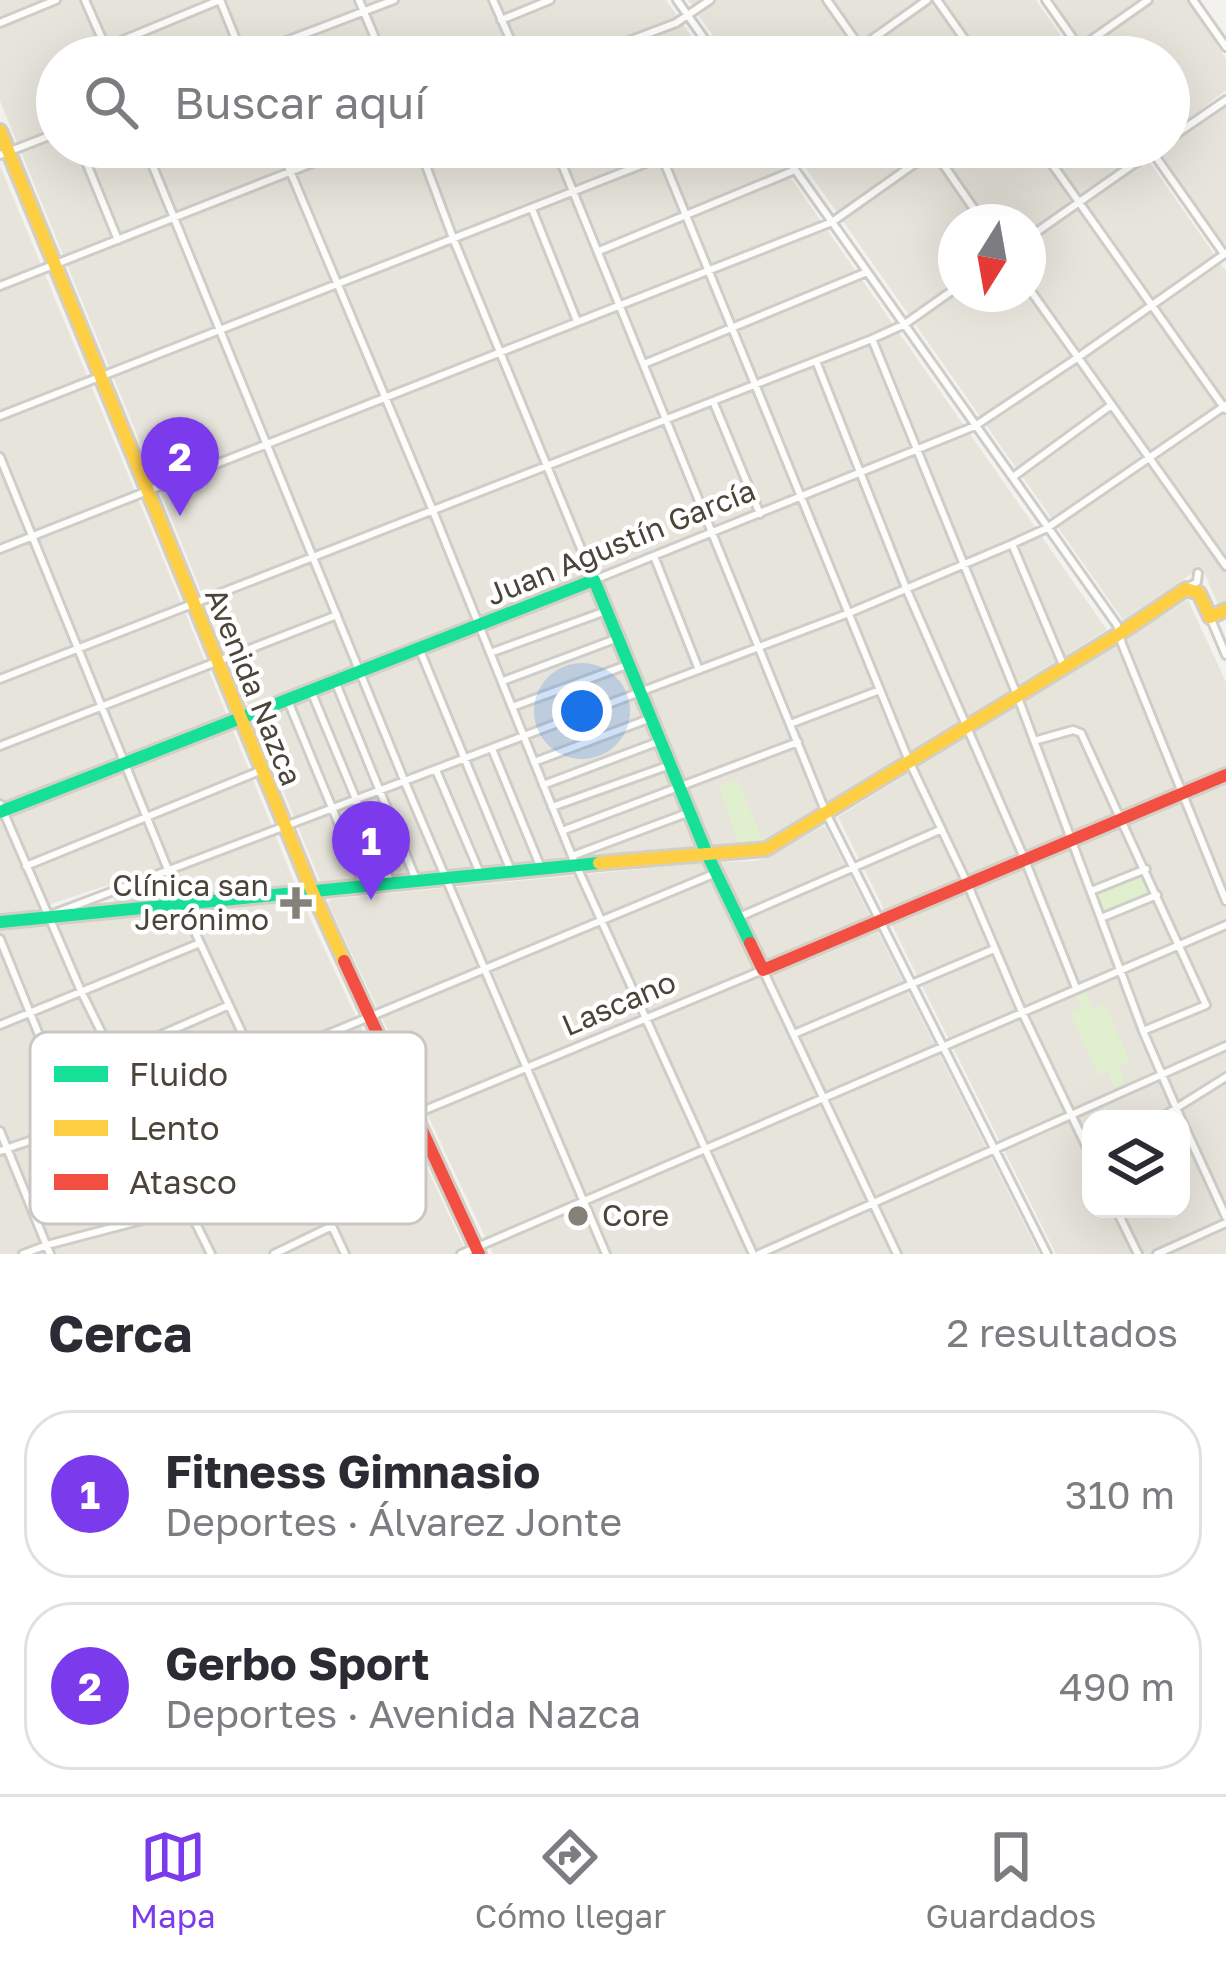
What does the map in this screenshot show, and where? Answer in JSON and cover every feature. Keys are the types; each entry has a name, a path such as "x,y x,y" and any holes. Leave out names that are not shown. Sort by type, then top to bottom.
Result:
{"street":[{"path":"0,22 56,0"},
{"path":"85,0 101,36"},
{"path":"133,36 220,0 235,36"},
{"path":"359,0 374,36"},
{"path":"300,36 394,0"},
{"path":"493,0 508,36"},
{"path":"501,20 550,0"},
{"path":"677,0 702,36"},
{"path":"643,36 676,23 710,0"},
{"path":"827,0 852,36"},
{"path":"877,36 927,0"},
{"path":"937,0 962,36"},
{"path":"1046,0 1072,36"},
{"path":"1097,36 1148,0"},
{"path":"1193,0 1226,47"},
{"path":"1190,125 1226,100"},
{"name":"Avenida Nazca","path":"0,131 4,153 375,1032"},
{"path":"4,153 36,141"},
{"path":"88,168 118,241"},
{"path":"153,168 404,780 606,1254"},
{"path":"289,168 574,861 756,1254 1226,1046"},
{"path":"0,286 298,168"},
{"path":"427,168 707,854 897,1254"},
{"path":"564,168 826,812 1047,1254"},
{"path":"0,416 634,168"},
{"path":"667,168 909,760 1082,1138"},
{"path":"0,549 832,222 907,168"},
{"path":"948,168 971,204"},
{"path":"46,916 848,613 1012,544 1047,528 1225,407 1055,168"},
{"path":"1046,225 1126,168"},
{"path":"1166,168 1225,255"},
{"path":"599,251 795,170 1117,625 1226,901"},
{"path":"532,209 578,321"},
{"name":"Juan Agustín García","path":"1,809 478,626 975,426 1225,255"},
{"path":"644,364 867,272"},
{"path":"0,680 872,339 938,301"},
{"path":"1045,312 1225,563"},
{"path":"872,339 1017,695 1176,1109 1226,1077"},
{"path":"816,361 906,588 1076,988"},
{"path":"713,401 760,514"},
{"path":"1013,477 1110,406"},
{"path":"0,457 182,904 240,1032"},
{"path":"1012,544 1064,668"},
{"path":"654,555 699,670"},
{"path":"0,922 574,861 766,849 1119,634 1197,582 1198,573"},
{"path":"1186,589 1198,593 1226,655"},
{"path":"490,653 606,610"},
{"path":"1210,617 1226,610"},
{"path":"0,746 337,615"},
{"path":"502,682 618,638"},
{"path":"419,647 511,871"},
{"path":"512,707 628,664"},
{"path":"335,681 416,880"},
{"path":"790,724 880,690"},
{"path":"311,691 391,883"},
{"path":"287,700 364,886"},
{"path":"534,762 651,718"},
{"path":"1034,741 1073,730 1082,733 1206,1005 1143,1030"},
{"path":"543,785 660,741"},
{"path":"562,831 797,742"},
{"path":"492,749 541,868"},
{"path":"552,807 670,765"},
{"path":"26,866 262,770"},
{"path":"436,770 480,874"},
{"name":"Lascano","path":"426,1110 1226,776"},
{"path":"1,809 102,1032"},
{"path":"574,861 689,812"},
{"path":"737,917 940,830"},
{"path":"1090,891 1146,869"},
{"path":"332,1032 716,873"},
{"path":"1100,918 1157,895"},
{"path":"461,1254 478,1251 704,1148 1226,925"},
{"path":"0,939 37,1032"},
{"path":"0,1025 200,943"},
{"path":"794,1034 994,949"},
{"path":"168,1032 227,1006"},
{"path":"0,1131 3,1150 30,1209"},
{"path":"1157,1254 1226,1220 1190,1139"},
{"name":"Avenida Nazca","path":"426,1140 478,1251"},
{"path":"1120,1218 1138,1254"},
{"name":"Lascano","path":"23,1254 128,1224"},
{"path":"196,1224 211,1254"},
{"path":"274,1254 332,1226 345,1254"}],"shaded area":[{"path":"0,0 666,0 691,36 36,36 36,168 784,168 1107,630 762,841 599,854 596,843 561,858 321,883 0,101"},
{"path":"688,0 1036,0 1061,36 713,36"},
{"path":"1053,0 1143,0 1090,36 1077,36"},
{"path":"1156,0 1188,0 1226,59 1226,90 1190,118 1190,36 1104,36"},
{"path":"1226,107 1226,245 1171,168 1190,168 1190,130"},
{"path":"0,166 295,884 115,903 108,885 33,910 0,913"},
{"path":"806,168 1154,168 1226,271 1226,604 1219,607 1202,567 1123,620"},
{"path":"1188,600 1226,682 1226,1254 1056,1254 838,817"},
{"path":"826,828 1039,1254 493,1254 426,1111 426,1032 389,1032 328,903 756,861"},
{"path":"302,901 363,1032 30,1032 30,1224 426,1224 426,1166 467,1254 0,1254 0,931"}],"green space":[{"path":"737,779 763,841 738,842 719,787"},
{"path":"1146,869 1157,895 1101,918 1091,891"},
{"path":"1085,990 1093,1009 1105,1004 1130,1062 1119,1067 1125,1082 1115,1087 1108,1071 1098,1075 1070,1013 1081,1008 1076,994"}],"traffic: fast":[{"path":"0,812 594,580 707,854 750,943"},
{"path":"0,922 599,863"}],"traffic: slow":[{"path":"0,131 344,961"},
{"path":"599,863 766,849 1186,589 1199,593 1210,617 1226,610"}],"traffic: jam":[{"path":"750,943 763,970 1226,775"},
{"path":"344,961 377,1032"},
{"path":"426,1139 479,1254"}],"place":[{"name":"Gerbo Sport","path":"180,516"},
{"name":"Fitness Gimnasio","path":"371,900"},
{"name":"Clínica san Jerónimo","path":"296,903"},
{"name":"Core","path":"578,1216"}]}
